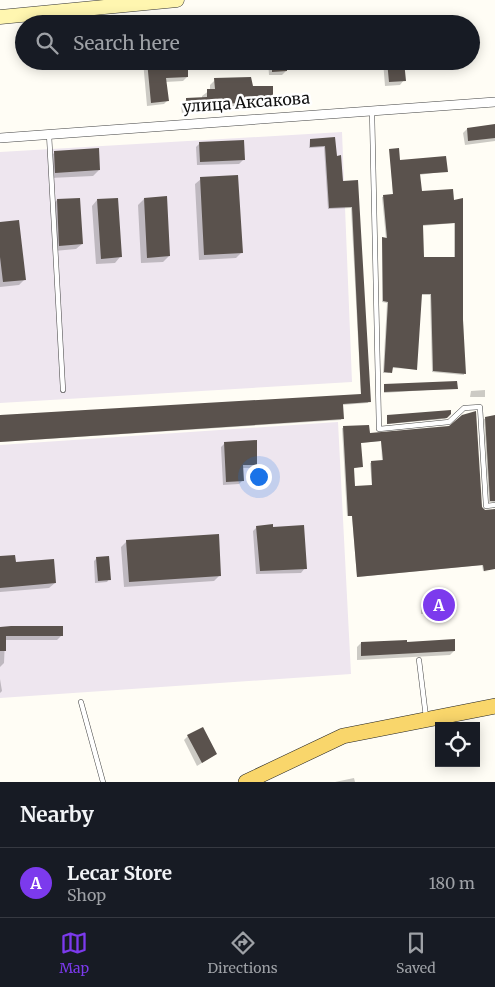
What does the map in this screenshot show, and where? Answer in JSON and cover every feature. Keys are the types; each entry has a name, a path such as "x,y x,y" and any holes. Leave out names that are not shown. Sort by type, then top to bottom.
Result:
{"main road":[{"path":"0,16 169,1"},
{"path":"246,782 343,736 495,706"}],"street":[{"name":"улица Аксакова","path":"0,138 495,102"}],"lane":[{"path":"372,111 379,429 449,422 464,408 480,407 486,506 495,505"},
{"path":"49,134 63,390"},
{"path":"419,660 426,719"},
{"path":"81,702 103,782"}],"shaded area":[{"path":"342,132 352,382 0,403 0,152"},
{"path":"338,422 351,674 0,698 0,445"}],"building":[{"path":"148,70 188,70 188,77 166,78 169,101 151,103"},
{"path":"272,70 287,70 287,71 272,72"},
{"path":"388,70 405,70 406,81 389,82"},
{"path":"251,77 253,86 273,86 273,100 202,106 202,109 186,110 186,98 207,97 207,89 215,89 214,78"},
{"path":"495,124 495,138 468,141 467,128"},
{"path":"335,137 337,156 341,155 343,181 358,180 371,402 343,404 344,419 0,442 0,415 361,394 352,207 329,208 325,146 310,147 310,139"},
{"path":"244,140 245,160 200,162 199,142"},
{"path":"99,148 100,170 55,173 54,151"},
{"path":"399,148 400,160 446,156 448,172 420,174 422,191 453,189 454,200 463,198 463,320 466,374 433,371 431,294 422,294 417,370 393,367 392,373 384,372 388,302 383,301 382,237 387,238 383,195 393,194 389,149","holes":["455,223 455,257 424,257 423,225"]},
{"path":"238,175 243,253 204,255 200,177"},
{"path":"167,196 170,256 147,258 144,198"},
{"path":"80,198 83,244 59,246 57,199"},
{"path":"118,198 122,257 101,259 97,199"},
{"path":"19,220 26,280 3,282 0,257 0,222"},
{"path":"457,381 458,389 384,392 384,384"},
{"path":"451,410 451,414 447,418 387,424 387,415"},
{"path":"476,411 482,507 485,510 495,509 495,569 484,571 483,565 357,577 352,516 348,516 343,426 369,425 370,433 449,426 462,415","holes":["381,441 383,460 371,461 372,485 355,486 354,468 363,467 361,443"]},
{"path":"495,415 495,501 490,501 485,417"},
{"path":"257,440 257,465 243,465 244,481 226,482 224,442"},
{"path":"273,524 273,527 304,525 307,569 260,571 256,526"},
{"path":"219,534 221,576 129,582 126,540"},
{"path":"15,555 16,562 54,559 56,583 0,588 0,556"},
{"path":"109,556 111,580 98,581 96,557"},
{"path":"453,601 454,608 424,612 423,604"},
{"path":"63,626 63,636 6,636 6,651 0,651 0,627"},
{"path":"455,639 455,651 361,656 361,642"},
{"path":"203,727 217,754 202,763 187,735"}],"place":[{"name":"Lecar Store","path":"439,605"}]}
